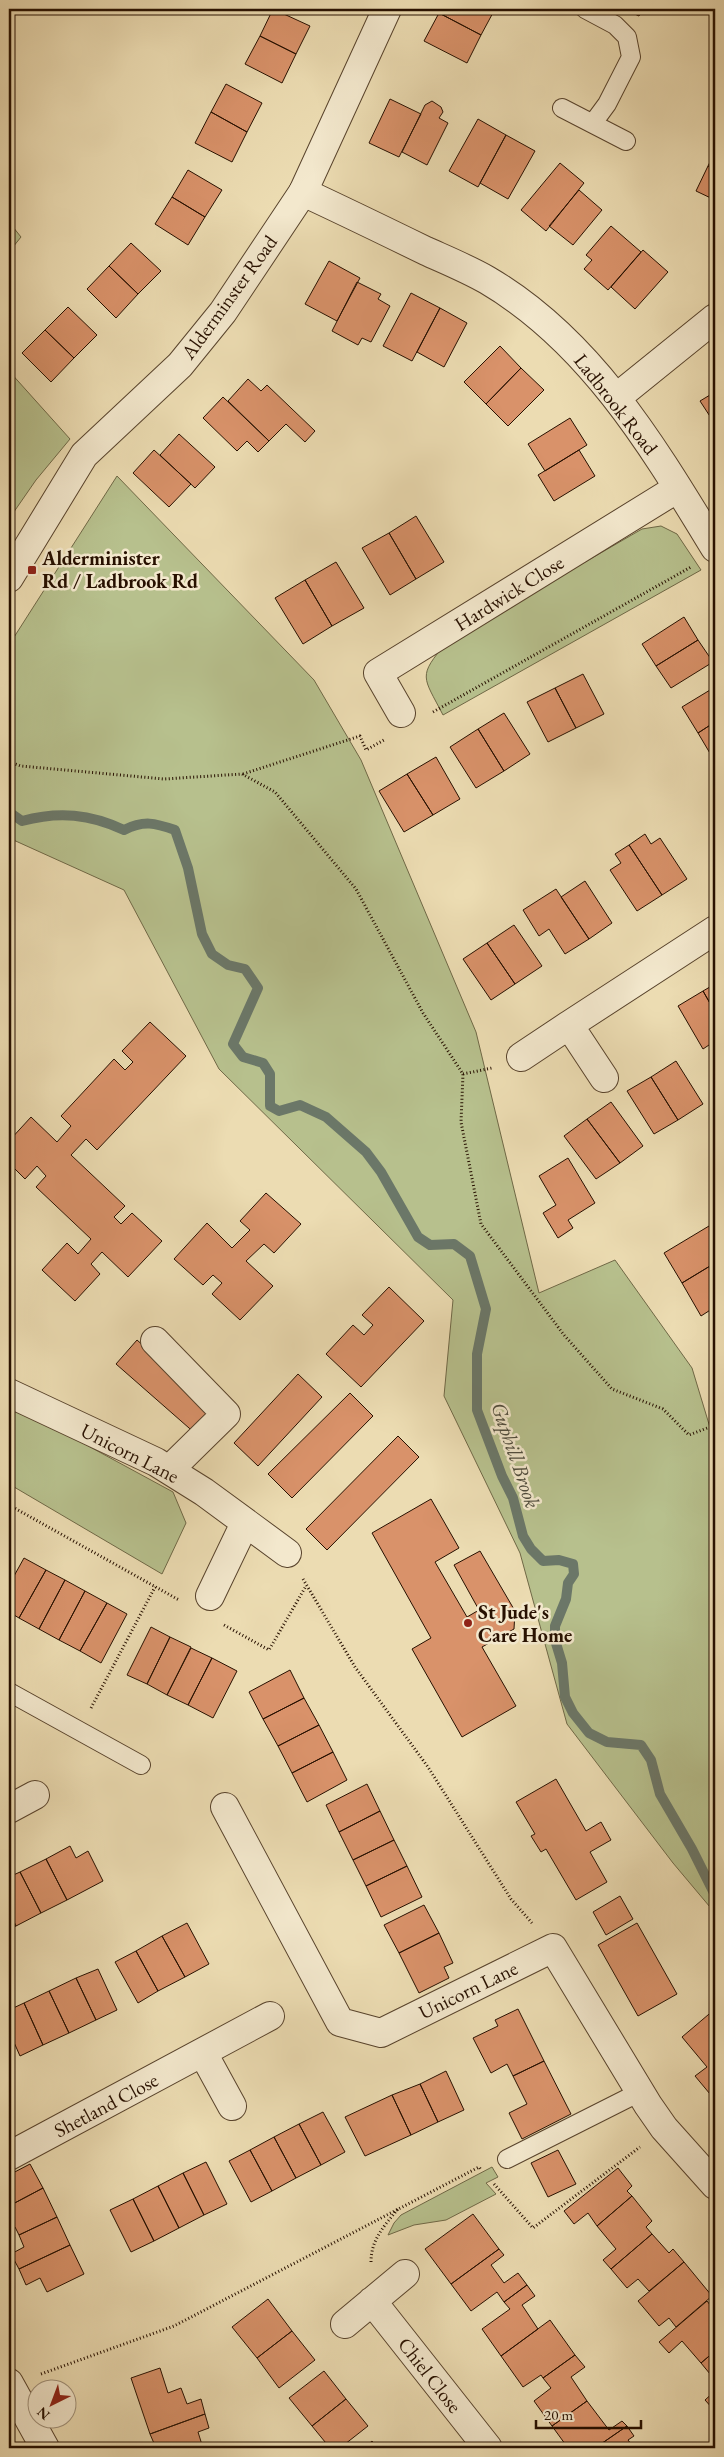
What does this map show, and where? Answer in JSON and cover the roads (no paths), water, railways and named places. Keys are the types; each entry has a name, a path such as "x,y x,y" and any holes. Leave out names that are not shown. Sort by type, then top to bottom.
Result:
{"street":[{"name":"Alderminster Road","path":"9,578 84,455 180,365 223,312 303,192 387,9"},
{"name":"Ladbrook Road","path":"303,192 487,280 544,321 583,357 616,398 678,488 707,556"},
{"path":"616,398 715,318"},
{"name":"Hardwick Close","path":"406,722 378,673 678,488"},
{"path":"521,1057 715,930"},
{"path":"569,1025 604,1078"},
{"path":"155,1342 226,1414 169,1470"},
{"name":"Unicorn Lane","path":"9,1394 156,1462 204,1492 287,1553"},
{"path":"199,1601 245,1523"},
{"path":"9,1809 35,1795"},
{"name":"Unicorn Lane","path":"225,1807 340,2022 380,2033 553,1948 640,2092"},
{"name":"Shetland Close","path":"9,2156 270,2016"},
{"path":"203,2053 232,2106"},
{"path":"640,2092 664,2128 715,2185"},
{"name":"Chiel Close","path":"345,2324 388,2288 488,2448"},
{"path":"21,2380 45,2448"}],"lane":[{"path":"585,9 615,25 626,37 631,56 607,104 593,123"},
{"path":"562,108 626,141"},
{"path":"9,1692 141,1765"},
{"path":"507,2159 640,2092"}],"waterway":[{"name":"Guphill Brook","path":"9,812 22,821 62,815 87,817 124,830 144,824 175,830 188,868 202,934 212,954 228,965 245,969 258,988 233,1044 243,1057 263,1063 270,1074 270,1106 279,1111 300,1105 326,1117 366,1152 381,1172 418,1237 430,1245 454,1244 470,1256 486,1309 477,1354 477,1410 502,1476 513,1498 523,1536 531,1549 543,1561 559,1560 573,1564 574,1574 568,1583 566,1599 555,1626 555,1640 562,1663 565,1697 573,1713 589,1733 607,1742 641,1745 651,1760 660,1794 692,1849 715,1895"}],"place":[{"name":"Alderminister Rd / Ladbrook Rd","path":"32,570"},
{"name":"St Jude's Care Home","path":"468,1623"}]}
